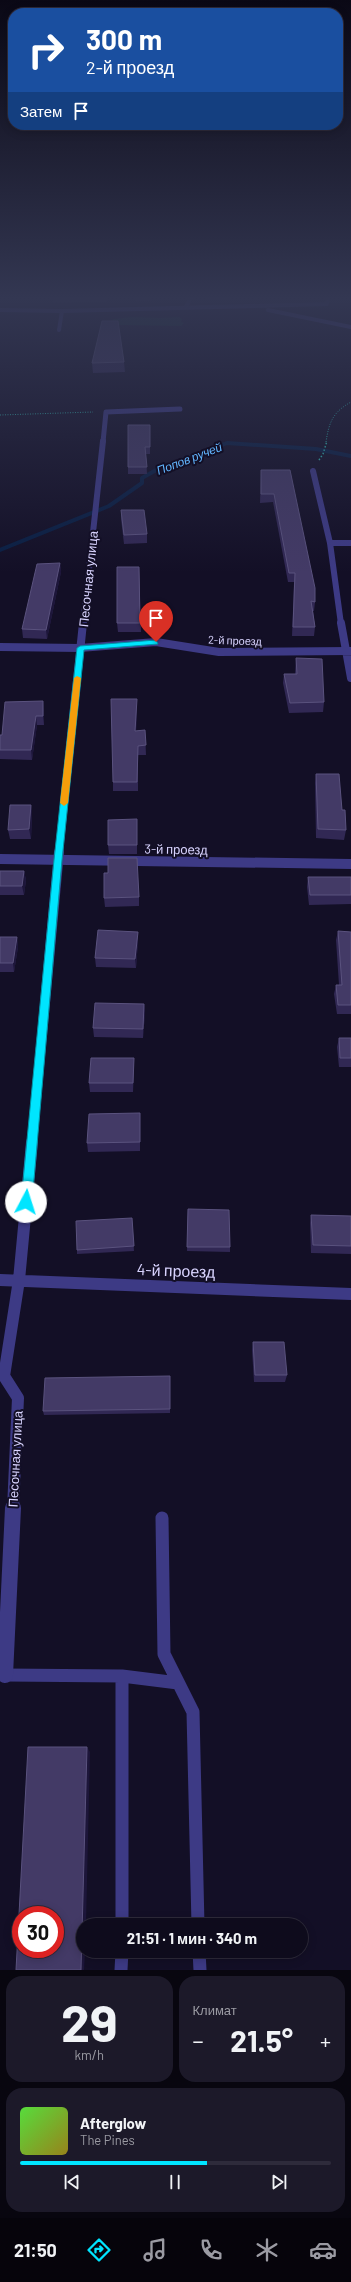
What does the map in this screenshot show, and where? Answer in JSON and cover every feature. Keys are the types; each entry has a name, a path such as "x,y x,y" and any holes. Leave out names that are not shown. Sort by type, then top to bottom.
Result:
{"street":[{"path":"106,412 180,409"},
{"name":"Песочная улица","path":"5,1675 18,1398 2,1376 19,1280 58,860 106,412"},
{"path":"313,471 330,543 351,678"},
{"path":"330,543 351,543"},
{"name":"2-й проезд","path":"0,647 80,648 156,642 220,652 348,651"},
{"name":"3-й проезд","path":"0,859 351,864"},
{"name":"4-й проезд","path":"0,1280 351,1294"}],"lane":[{"path":"162,1518 164,1654 192,1712 198,1918"},
{"path":"5,1675 122,1676 178,1683"},
{"path":"122,1676 122,1918"},
{"path":"122,1958 122,1970"},
{"path":"199,1958 200,1970"}],"path":[{"path":"325,454 328,423 345,404 351,402"},
{"path":"0,415 106,412"}],"building":[{"path":"128,425 150,425 150,447 145,447 147,467 128,467"},
{"path":"261,470 290,470 315,588 315,602 311,601 315,627 293,627 295,573 289,573 274,494 261,494"},
{"path":"121,510 144,510 147,534 124,535"},
{"path":"60,563 46,630 22,629 37,564"},
{"path":"117,567 139,567 140,623 117,623"},
{"path":"296,658 322,659 324,702 290,703 284,674 297,674"},
{"path":"111,699 137,699 135,731 145,730 146,745 138,746 137,782 113,782"},
{"path":"43,701 43,716 36,716 31,750 0,750 0,735 2,735 5,702"},
{"path":"316,774 339,774 342,810 345,810 346,830 318,829"},
{"path":"10,805 31,805 29,829 8,830"},
{"path":"137,819 137,845 108,845 108,820"},
{"path":"108,858 137,858 139,897 104,898 104,873 108,873"},
{"path":"0,871 24,871 22,886 0,886"},
{"path":"308,877 351,877 351,895 310,895"},
{"path":"98,930 138,932 135,959 95,958"},
{"path":"338,931 351,932 351,1005 338,1005 336,985 342,985"},
{"path":"0,937 17,937 13,963 0,963"},
{"path":"95,1003 144,1004 143,1029 93,1028"},
{"path":"339,1038 351,1038 351,1058 340,1058"},
{"path":"91,1058 134,1058 133,1083 89,1083"},
{"path":"140,1113 140,1142 87,1143 89,1114"},
{"path":"188,1209 229,1210 230,1247 187,1247"},
{"path":"311,1215 351,1216 351,1246 313,1245"},
{"path":"132,1218 134,1246 77,1250 76,1221"},
{"path":"253,1342 284,1342 287,1375 255,1375"},
{"path":"170,1376 170,1409 43,1411 45,1378"},
{"path":"28,1747 87,1747 82,1918 76,1918 76,1958 81,1958 81,1970 16,1970 17,1958 64,1958 64,1906 19,1906"}],"waterway":[{"name":"Попов ручей","path":"0,550 109,506 142,483 142,478 158,469 227,443 316,449 351,456"}],"slow traffic":[{"path":"64,803 77,678"}],"route":[{"path":"26,1202 58,860 80,648 156,642"}]}
